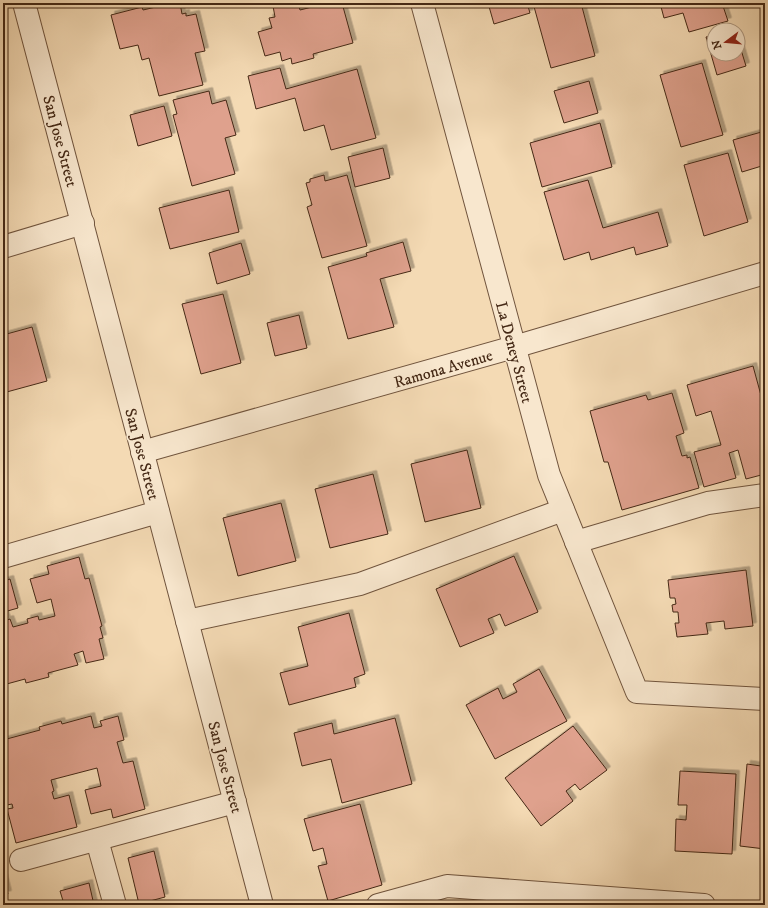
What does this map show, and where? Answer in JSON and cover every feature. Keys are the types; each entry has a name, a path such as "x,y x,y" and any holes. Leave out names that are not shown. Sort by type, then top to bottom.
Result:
{"street":[{"name":"San Jose Street","path":"24,3 262,905"},
{"name":"La Deney Street","path":"422,3 549,475 637,692 765,699"},
{"path":"3,247 83,223"},
{"name":"Ramona Avenue","path":"142,452 514,348 765,273"},
{"path":"576,542 708,503 765,496"},
{"path":"187,621 360,584 563,510"},
{"path":"3,557 158,512"},
{"path":"21,860 235,802"},
{"path":"97,840 114,905"},
{"path":"378,905 447,886 704,905"}],"building":[{"path":"173,3 180,3 182,14 186,13 186,16 196,14 205,51 195,53 203,85 159,96 149,58 142,60 138,45 120,49 111,15 142,7 143,10"},
{"path":"267,3 298,3 300,10 328,3 342,3 353,43 313,54 314,58 292,64 291,58 282,61 280,52 265,56 258,32 272,28 269,18 275,17 273,6 268,7"},
{"path":"488,3 527,3 530,13 494,24"},
{"path":"533,3 581,3 595,56 551,68"},
{"path":"660,3 722,3 728,21 706,22 706,27 689,32 683,13 664,18"},
{"path":"713,62 745,62 746,66 717,75"},
{"path":"702,63 723,135 681,147 660,75"},
{"path":"280,68 286,89 357,69 376,138 331,150 324,125 304,131 295,98 256,109 248,76"},
{"path":"589,81 598,113 564,123 554,91"},
{"path":"209,91 212,104 226,100 236,135 225,138 235,174 192,186 173,115 177,114 173,100"},
{"path":"164,106 172,136 138,146 130,115"},
{"path":"600,123 612,167 542,187 530,143"},
{"path":"765,131 765,165 742,172 733,140"},
{"path":"383,148 390,178 355,187 348,157"},
{"path":"728,153 748,222 704,236 684,165"},
{"path":"324,175 325,181 347,175 367,246 322,258 307,207 312,205 306,183 310,182 310,179"},
{"path":"588,180 603,228 658,212 668,246 636,255 634,247 591,260 589,252 564,260 544,192"},
{"path":"229,190 239,232 170,249 159,208"},
{"path":"403,242 411,271 380,279 394,327 348,339 328,267 367,256 366,253"},
{"path":"241,243 250,274 217,284 209,253"},
{"path":"223,294 241,363 201,374 182,304"},
{"path":"299,315 307,348 275,356 267,323"},
{"path":"32,327 47,381 3,393 3,335"},
{"path":"753,366 765,410 765,474 746,479 738,450 729,453 736,478 704,487 694,452 721,445 711,411 696,416 687,385"},
{"path":"672,393 684,433 676,436 682,456 687,455 687,458 690,457 699,488 622,510 608,462 604,462 590,411 646,395 648,400"},
{"path":"467,450 481,508 425,522 411,464"},
{"path":"373,474 388,534 330,548 315,489"},
{"path":"281,503 296,561 238,576 223,518"},
{"path":"514,556 538,612 505,626 500,614 488,619 494,633 460,647 436,589"},
{"path":"79,557 85,579 89,578 102,626 100,627 103,638 99,639 104,659 86,663 83,651 74,654 78,665 48,673 49,677 26,683 25,679 3,685 3,581 10,579 18,608 4,612 7,620 10,619 13,627 28,623 27,619 38,616 39,620 55,616 51,599 37,603 30,579 49,574 47,566"},
{"path":"746,570 753,626 725,629 724,621 706,623 708,634 677,637 675,623 679,623 678,612 673,612 672,605 676,604 675,598 670,598 668,580"},
{"path":"349,613 365,674 354,678 356,687 289,705 280,673 308,666 298,627"},
{"path":"539,669 567,721 495,759 466,705 498,688 503,699 517,692 513,684"},
{"path":"91,716 94,728 102,726 100,721 118,716 124,740 117,742 123,763 133,761 145,809 113,818 111,809 91,814 85,790 101,786 97,768 51,780 54,791 52,792 54,799 69,795 77,827 16,843 7,809 13,808 12,804 7,805 3,789 3,740 40,730 39,727 61,721 62,724"},
{"path":"395,718 412,784 342,803 331,759 302,766 294,733 332,723 334,734"},
{"path":"573,726 607,770 580,790 575,784 566,791 573,801 541,826 505,778"},
{"path":"747,764 761,766 761,769 765,770 765,849 740,846"},
{"path":"680,771 736,774 732,854 675,851 676,819 686,820 687,805 678,805"},
{"path":"360,804 382,885 328,901 318,866 327,864 323,848 313,851 304,819"},
{"path":"154,851 165,897 139,904 128,858"},
{"path":"3,874 8,894 3,895"},
{"path":"89,883 94,905 60,905 64,904 60,891"}]}
